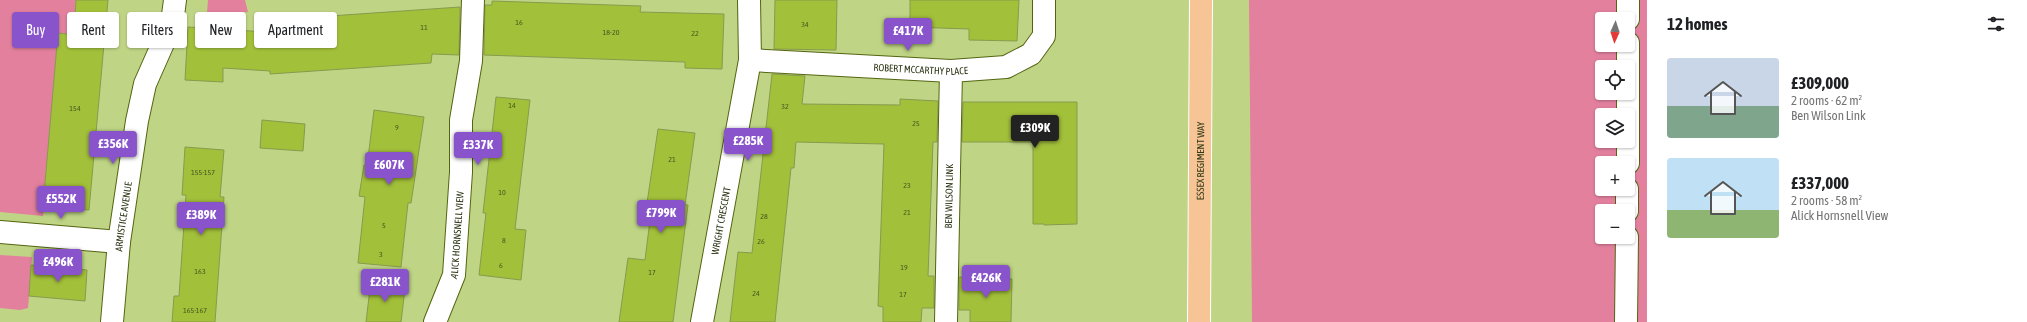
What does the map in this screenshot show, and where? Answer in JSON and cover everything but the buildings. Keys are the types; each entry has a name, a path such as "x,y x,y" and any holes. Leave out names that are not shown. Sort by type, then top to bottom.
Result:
{"main road":[{"name":"ESSEX REGIMENT WAY","path":"1199,322 1201,0"}],"street":[{"path":"166,0 169,12"},
{"name":"ARMISTICE AVENUE","path":"173,12 175,0"},
{"name":"ALICK HORNSNELL VIEW","path":"435,322 454,275 461,172 461,120 471,60 473,0"},
{"name":"WRIGHT CRESCENT","path":"702,322 750,60 749,0"},
{"name":"ROBERT MCCARTHY PLACE","path":"750,60 951,71 1006,67 1031,54 1044,36 1044,0"},
{"path":"1628,0 1628,12"},
{"name":"ARMISTICE AVENUE","path":"112,322 119,242 145,84 161,48"},
{"path":"1628,52 1628,156"},
{"name":"BEN WILSON LINK","path":"946,322 951,71"},
{"path":"0,232 119,242"},
{"path":"1626,322 1627,244"}],"shaded area":[{"path":"0,0 76,0 75,12 67,12 67,34 59,33 59,12 12,12 12,48 58,48 43,216 0,212"},
{"path":"208,0 245,0 248,12 246,12 207,12"},
{"path":"1249,0 1647,0 1647,322 1252,322"},
{"path":"0,255 32,257 28,308 20,310 0,308"}]}
